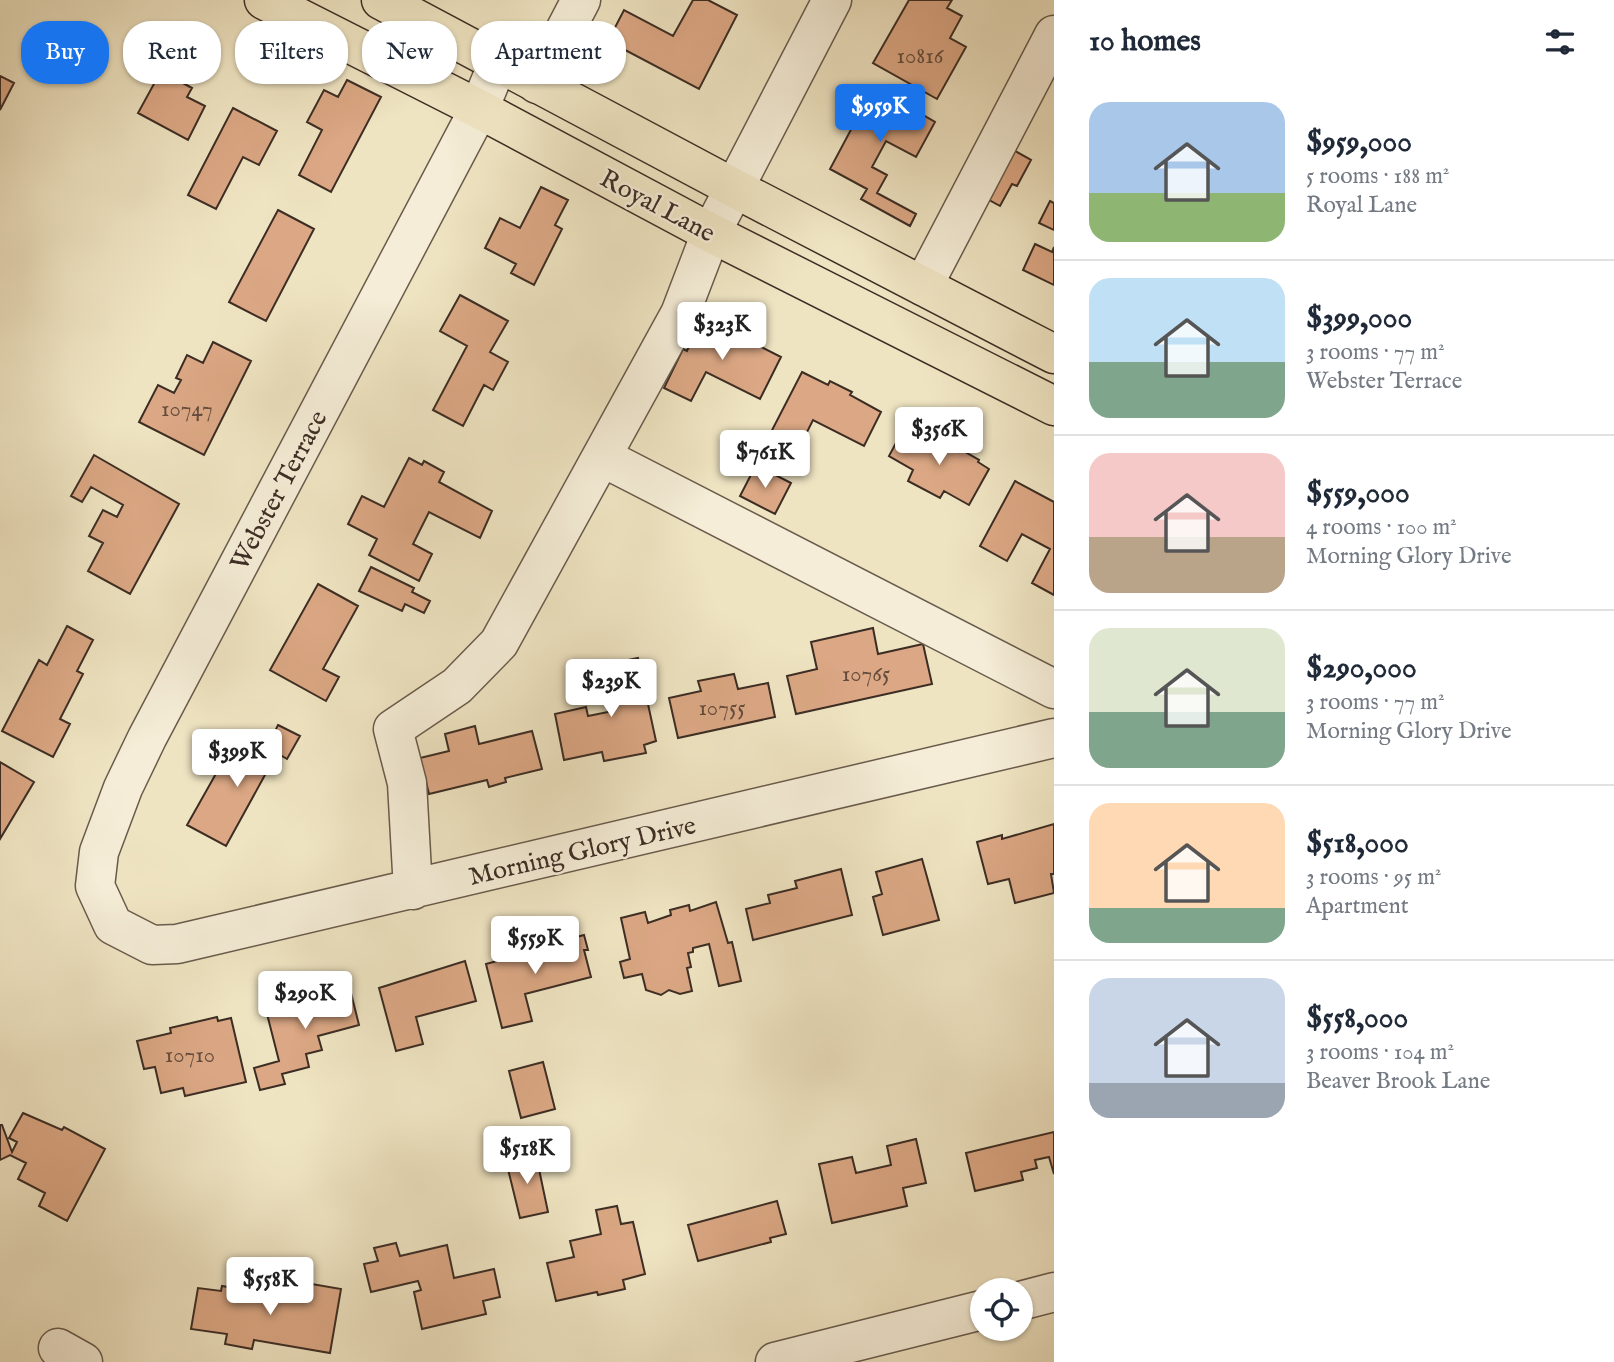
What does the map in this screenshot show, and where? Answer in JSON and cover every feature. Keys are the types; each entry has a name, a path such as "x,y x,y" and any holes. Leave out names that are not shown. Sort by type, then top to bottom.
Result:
{"main road":[{"name":"Royal Lane","path":"264,0 479,109 711,233 1054,407"},
{"name":"Royal Lane","path":"381,0 471,48"},
{"name":"Royal Lane","path":"539,84 1054,354"}],"street":[{"path":"570,21 581,0"},
{"path":"414,890 407,783 393,729 457,686 499,643 680,314 711,233 832,0"},
{"path":"923,286 1054,35"},
{"name":"Webster Terrace","path":"113,925 95,886 99,852 123,788 479,109 489,84"},
{"path":"602,457 1054,689"},
{"name":"Morning Glory Drive","path":"113,925 152,945 177,944 1054,738"},
{"path":"1033,1298 1054,1292"},
{"path":"775,1362 970,1313"}],"building":[{"path":"693,0 708,0 737,15 699,89 626,50 626,21 618,21 624,10 673,36"},
{"path":"909,0 952,0 947,8 962,16 950,38 966,47 937,99 873,63"},
{"path":"0,76 14,83 0,110"},
{"path":"348,80 381,97 331,192 299,175 322,130 307,122 324,90 338,97"},
{"path":"154,84 185,84 192,88 187,97 205,106 188,140 138,113"},
{"path":"871,87 884,94 887,88 907,99 904,104 935,122 916,157 886,141 872,167 887,175 877,193 916,214 910,226 861,199 867,189 830,169 854,124 848,121"},
{"path":"233,108 277,131 259,165 243,157 216,209 188,195"},
{"path":"1008,147 1031,160 1017,186 1012,184 1000,206 982,196"},
{"path":"541,187 568,200 555,225 562,229 534,285 511,273 516,264 485,248 500,218 520,228"},
{"path":"1050,201 1054,203 1054,230 1039,223"},
{"path":"278,210 314,229 266,321 229,302"},
{"path":"1035,244 1052,252 1054,247 1054,285 1023,270"},
{"path":"460,295 508,321 490,352 508,362 493,390 484,385 463,426 433,410 467,346 440,331"},
{"path":"702,317 781,357 760,399 706,372 691,401 664,388 683,349 687,351"},
{"path":"213,342 251,361 204,455 139,422 158,385 174,393 181,380 176,378 187,355 203,363"},
{"path":"802,372 828,385 830,381 852,392 850,395 881,412 864,446 813,420 798,450 769,436"},
{"path":"905,426 950,450 952,447 959,452 960,449 989,469 969,505 944,491 940,498 908,481 913,470 889,456"},
{"path":"94,455 179,504 130,594 88,571 103,543 89,536 103,510 117,517 123,505 91,487 82,502 71,496"},
{"path":"409,458 422,465 424,461 444,472 439,482 492,511 480,538 429,512 413,544 432,554 419,581 369,555 377,539 348,524 362,496 384,507"},
{"path":"756,465 791,483 775,514 740,496"},
{"path":"1015,481 1054,502 1054,595 1032,583 1050,549 1022,534 1007,561 980,546"},
{"path":"371,567 414,588 412,592 430,601 424,613 405,604 402,611 359,591"},
{"path":"318,584 358,606 323,669 339,677 326,701 270,670"},
{"path":"67,626 93,640 77,671 83,674 60,719 70,724 53,757 2,731 39,660 47,665"},
{"path":"873,628 878,654 923,644 932,684 796,714 787,676 817,669 811,642"},
{"path":"638,658 656,741 644,745 646,753 604,761 602,752 564,760 555,714 586,707 588,716 613,711 604,665"},
{"path":"734,674 738,689 768,683 775,717 678,738 669,698 701,691 698,681"},
{"path":"278,725 300,736 287,759 275,752 226,846 187,825 222,763 235,770 246,750 262,758"},
{"path":"475,726 479,744 532,731 542,769 505,778 506,782 489,787 487,780 429,794 420,758 449,751 445,734"},
{"path":"0,762 34,782 0,839"},
{"path":"1054,824 1054,874 1051,874 1054,893 1015,903 1009,879 988,884 977,842 1002,835 1002,839"},
{"path":"922,859 939,920 883,935 873,897 882,894 876,872"},
{"path":"841,869 852,915 753,940 746,909 770,903 768,895 797,888 795,881"},
{"path":"716,902 728,943 732,942 741,981 719,986 709,944 693,948 693,952 688,953 691,967 687,968 692,991 680,994 669,990 661,995 646,990 642,974 624,978 620,962 630,959 621,918 645,912 648,923 671,915 670,910 689,905 690,911"},
{"path":"584,935 588,950 584,950 591,977 525,994 532,1021 502,1028 486,964"},
{"path":"465,961 476,1001 416,1017 423,1044 396,1051 379,988"},
{"path":"349,985 359,1025 318,1036 322,1050 306,1054 309,1067 282,1074 285,1084 260,1090 254,1068 279,1061 266,1010"},
{"path":"217,1017 218,1021 231,1018 246,1082 185,1096 183,1088 161,1093 155,1067 144,1069 137,1041 171,1033 170,1028"},
{"path":"543,1062 555,1109 521,1118 509,1071"},
{"path":"23,1113 62,1130 64,1127 105,1149 67,1221 39,1206 45,1193 18,1179 26,1163 10,1155 0,1160 0,1125 12,1152 17,1142 9,1138"},
{"path":"1054,1132 1054,1174 1049,1157 1035,1160 1037,1168 1021,1172 1023,1180 975,1191 966,1153"},
{"path":"916,1139 926,1183 903,1188 907,1206 832,1223 819,1164 852,1157 856,1173 891,1165 887,1146"},
{"path":"536,1155 548,1212 520,1218 506,1161"},
{"path":"777,1201 786,1234 770,1238 771,1242 698,1261 688,1225"},
{"path":"617,1206 621,1224 633,1222 645,1274 623,1280 625,1289 556,1301 547,1263 574,1257 570,1241 601,1234 596,1210"},
{"path":"396,1243 400,1256 447,1245 454,1278 494,1269 500,1297 483,1301 486,1314 422,1329 414,1292 421,1290 418,1281 371,1292 364,1264 378,1261 374,1248"},
{"path":"300,1282 341,1289 330,1353 254,1340 252,1349 225,1344 227,1334 191,1329 198,1288 221,1291 222,1286 297,1299"}]}
